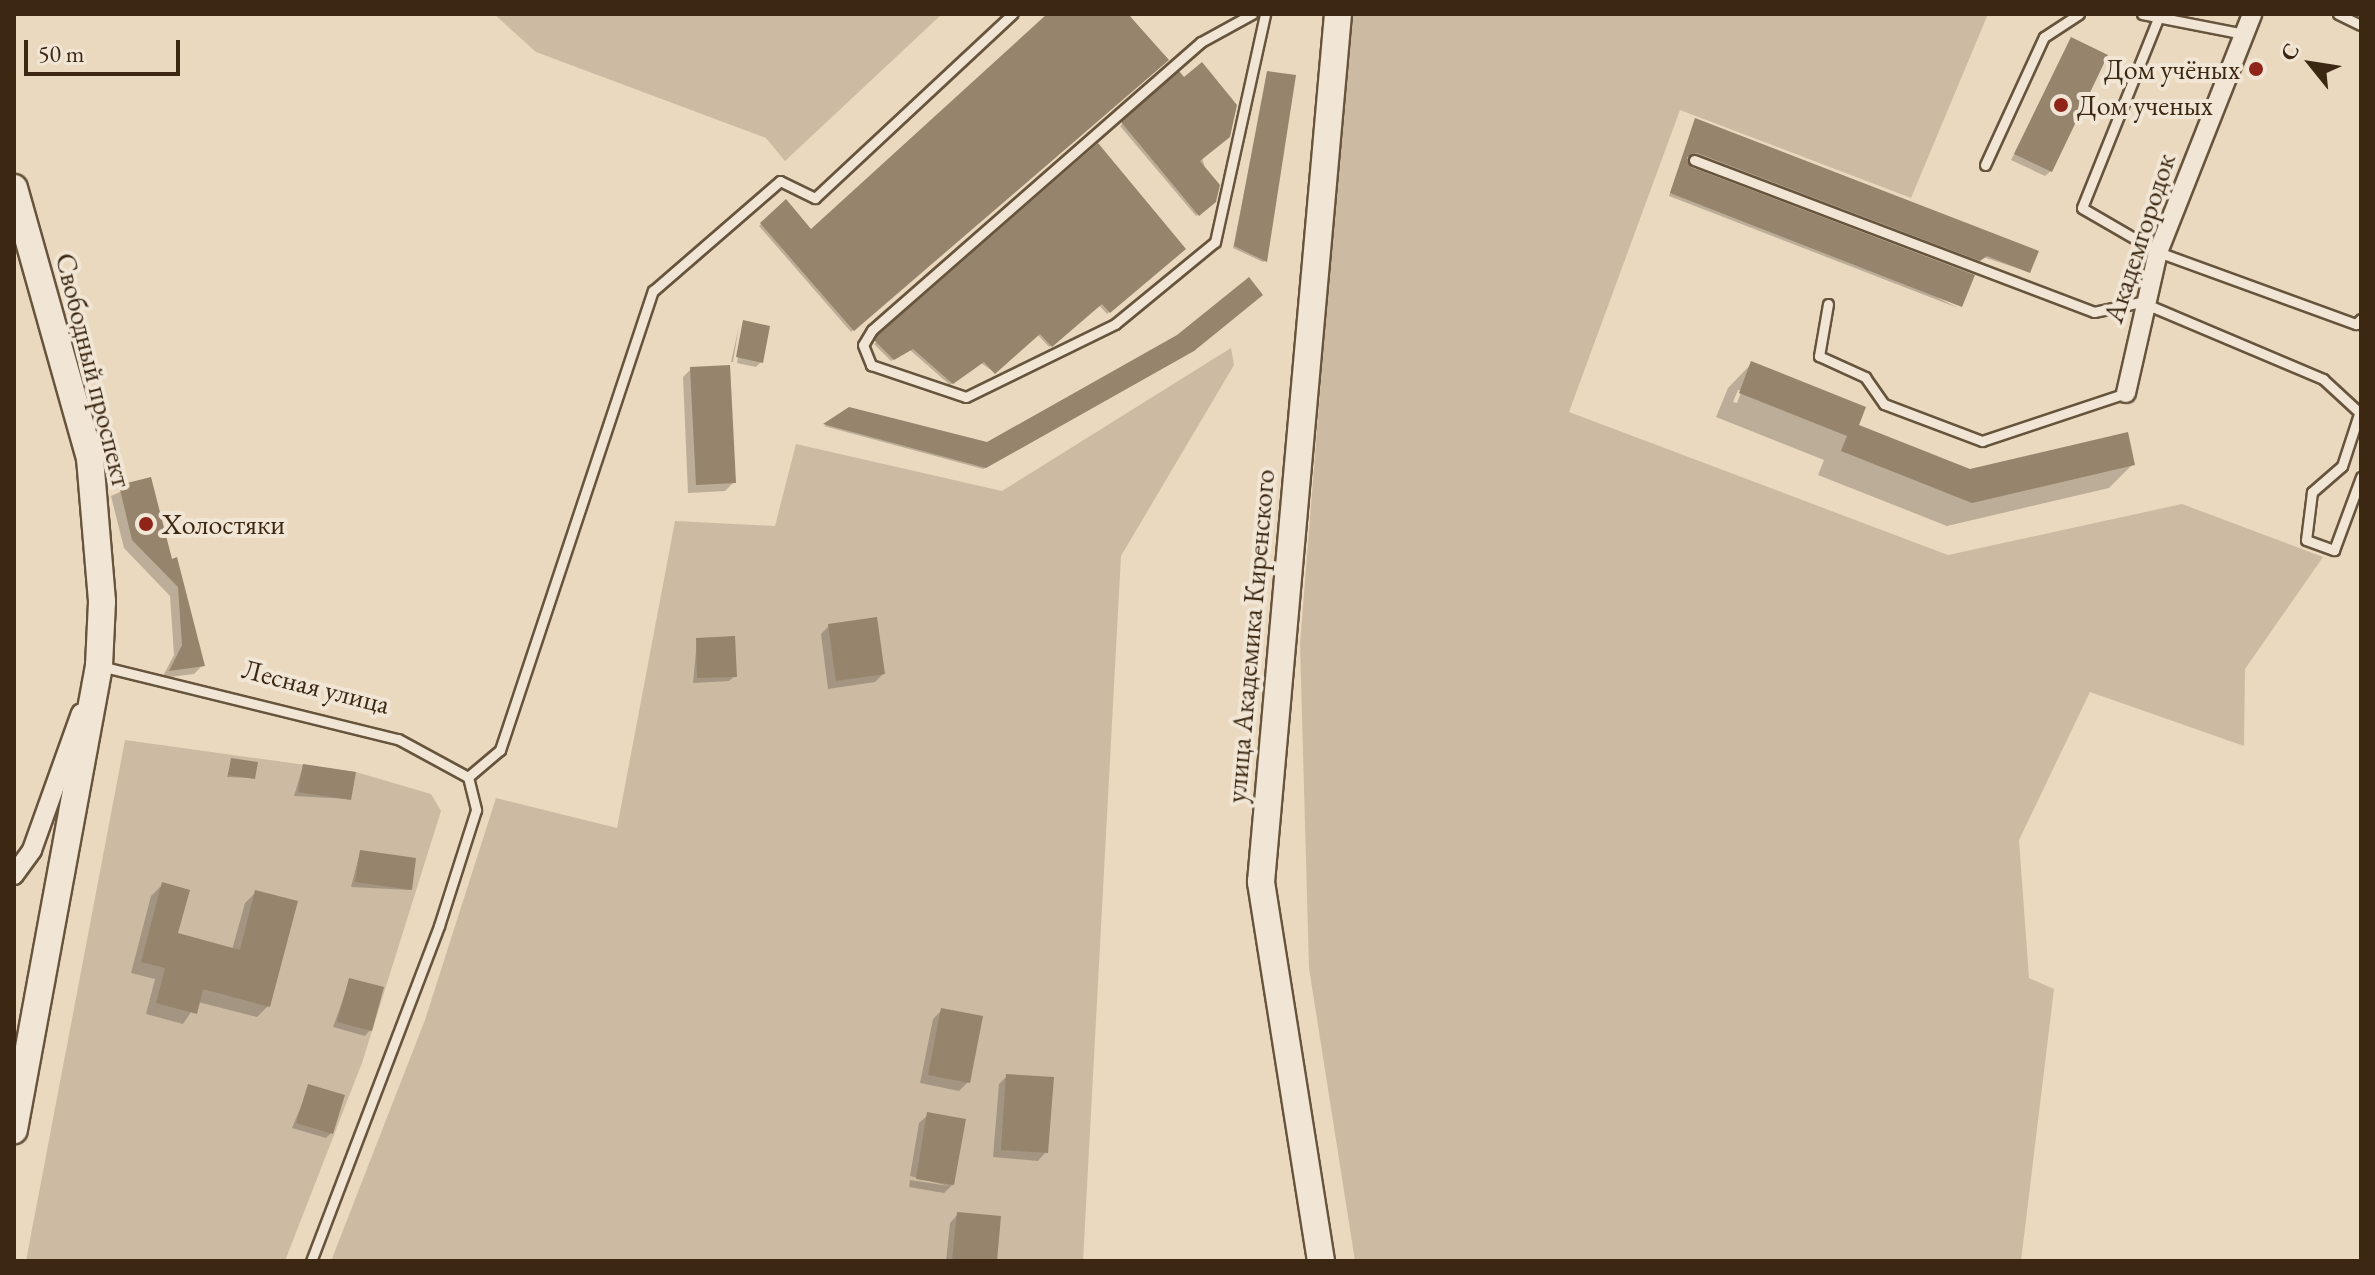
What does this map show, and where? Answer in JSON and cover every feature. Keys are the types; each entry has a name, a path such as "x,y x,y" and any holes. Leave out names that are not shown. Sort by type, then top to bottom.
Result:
{"main road":[{"name":"улица Академика Киренского","path":"1321,1261 1261,882 1338,14"},
{"name":"Свободный проспект","path":"14,188 90,458 101,548 99,666"},
{"path":"14,1130 99,666"}],"street":[{"name":"Академгородок","path":"2126,393 2141,302 2252,14"},
{"path":"14,875 99,666"}],"lane":[{"path":"311,1261 439,926 476,810 468,777 500,750 653,291 780,181 815,198 1012,14"},
{"path":"1252,14 1201,42 872,330 863,345 871,365 966,397 1115,324 1215,242 1265,14"},
{"path":"1985,165 2044,37 2079,14"},
{"path":"2142,14 2157,21 2244,34"},
{"path":"2338,14 2361,25"},
{"path":"2157,21 2082,208 2158,252 2356,324 2361,319"},
{"path":"1694,160 2094,312 2141,302 2323,379 2361,413 2342,466 2312,492 2306,540 2334,550 2361,477"},
{"path":"1828,304 1819,356 1865,377 1884,404 1982,441 2126,393"},
{"name":"Лесная улица","path":"99,666 398,739 468,777"}],"shaded area":[{"path":"494,14 942,14 785,161 766,138 536,52"},
{"path":"1350,14 1988,14 1911,198 1680,110 1569,412 1948,555 2182,504 2323,557 2245,669 2244,746 2090,692 2019,840 2029,978 2054,989 2021,1261 1355,1261 1309,968 1300,644"},
{"path":"1231,348 1234,365 1121,556 1083,1261 331,1261 425,1020 496,798 617,828 675,521 775,526 796,444 1002,491"},
{"path":"125,740 356,772 431,794 441,811 362,1063 285,1261 26,1261"}],"building":[{"path":"1047,14 1128,14 1169,60 854,331 760,223 786,199 811,229"},
{"name":"Дом ученых","path":"2071,37 2108,55 2052,172 2014,154"},
{"path":"1202,62 1237,105 1230,137 1200,161 1220,185 1216,202 1199,216 1121,122 1179,71 1184,77"},
{"path":"1267,71 1296,75 1267,262 1234,246"},
{"path":"1695,118 2039,251 2030,273 1987,256 1980,261 1697,153 1687,157 1691,167 1975,275 1962,307 1670,193"},
{"path":"1098,143 1186,249 1110,313 1102,304 1052,347 1040,334 995,374 984,362 953,384 913,349 894,360 874,340 878,335"},
{"path":"1249,277 1263,295 1194,351 986,468 823,424 849,407 987,442 1177,335"},
{"path":"743,320 770,326 763,363 736,357"},
{"path":"1751,361 1866,407 1859,425 1970,469 2128,432 2135,465 1972,503 1841,451 1847,436 1739,393"},
{"path":"730,365 736,483 696,485 690,367"},
{"path":"151,477 172,559 177,557 205,666 169,671 182,645 178,587 132,540 119,485"},
{"path":"877,617 885,674 836,681 828,624"},
{"path":"735,636 737,677 697,678 696,638"},
{"path":"231,758 258,762 255,779 228,775"},
{"path":"303,764 356,772 351,800 298,792"},
{"path":"360,850 416,858 412,890 355,882"},
{"path":"162,882 190,890 178,933 240,950 255,890 298,901 270,1007 203,989 197,1014 156,1003 165,968 141,962"},
{"path":"349,978 384,987 372,1031 337,1022"},
{"path":"941,1008 983,1016 970,1083 928,1075"},
{"path":"1006,1074 1054,1077 1048,1153 1001,1150"},
{"path":"308,1084 345,1095 333,1134 296,1123"},
{"path":"927,1112 966,1119 954,1185 916,1179"},
{"path":"957,1212 1001,1216 997,1261 952,1261"}],"place":[{"name":"Дом учёных","path":"2256,69"},
{"name":"Дом ученых","path":"2061,105"},
{"name":"Холостяки","path":"146,524"}]}
